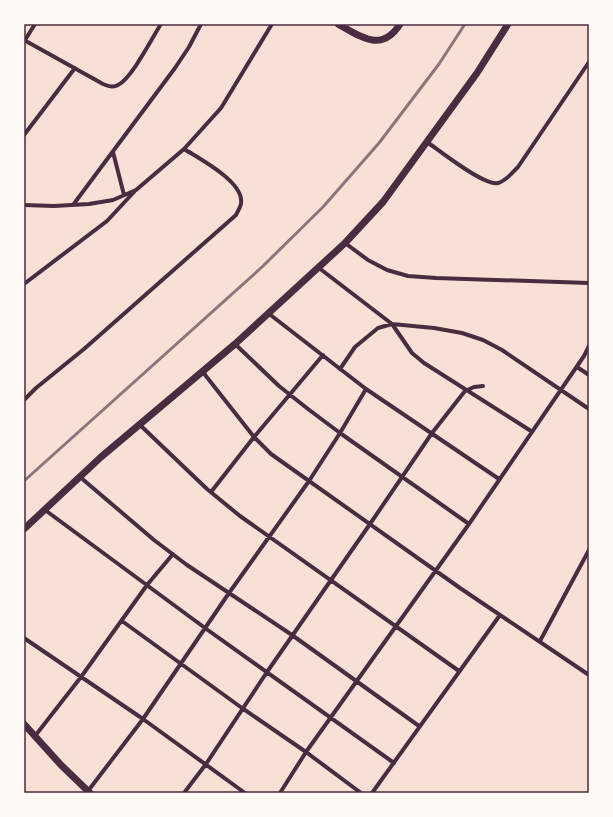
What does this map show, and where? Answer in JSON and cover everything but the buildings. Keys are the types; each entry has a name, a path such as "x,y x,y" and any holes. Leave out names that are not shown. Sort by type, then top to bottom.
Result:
{"street":[{"path":"35,24 24,40 111,87 118,85 126,78 161,24"},
{"path":"73,205 175,68 189,47 201,24"},
{"path":"24,284 107,221 136,190 184,149 221,108 272,24"},
{"path":"338,24 362,37 376,41 383,40 390,36 400,24"},
{"path":"24,530 101,457 140,425 202,370 235,344 346,243 383,202 477,73 508,24"},
{"path":"427,142 480,179 490,183 498,183 507,178 518,167 589,62"},
{"path":"24,135 75,68"},
{"path":"24,400 236,215 241,204 239,193 234,185 223,175 184,149"},
{"path":"113,152 124,195"},
{"path":"24,205 54,206 89,204 113,200 136,190"},
{"path":"346,243 368,260 387,270 408,276 589,283"},
{"path":"319,268 392,324 412,353 424,363 532,431"},
{"path":"268,314 366,388 499,479"},
{"path":"340,369 355,347 366,336 378,328 392,324 462,332 483,340 502,350 589,409"},
{"path":"235,344 290,394 340,433 469,524"},
{"path":"280,793 306,752 469,524 584,356 589,346"},
{"path":"211,492 254,437 323,355"},
{"path":"576,367 589,375"},
{"path":"202,370 254,437 271,454 460,588 589,675"},
{"path":"184,793 206,764 242,708 432,433 467,390 474,387 483,386"},
{"path":"24,724 61,765 89,792 143,719 229,593 270,538 340,433 366,388"},
{"path":"140,425 211,492 270,538 459,671"},
{"path":"80,477 154,540 173,554 209,580 292,635 420,726"},
{"path":"45,510 205,628 394,763"},
{"path":"540,641 589,550"},
{"path":"35,736 81,677 147,585 173,554"},
{"path":"372,793 500,615"},
{"path":"122,621 361,793"},
{"path":"24,638 143,719 245,793"}],"railway":[{"path":"24,481 262,267 323,207 379,143 439,64 465,24"}]}
